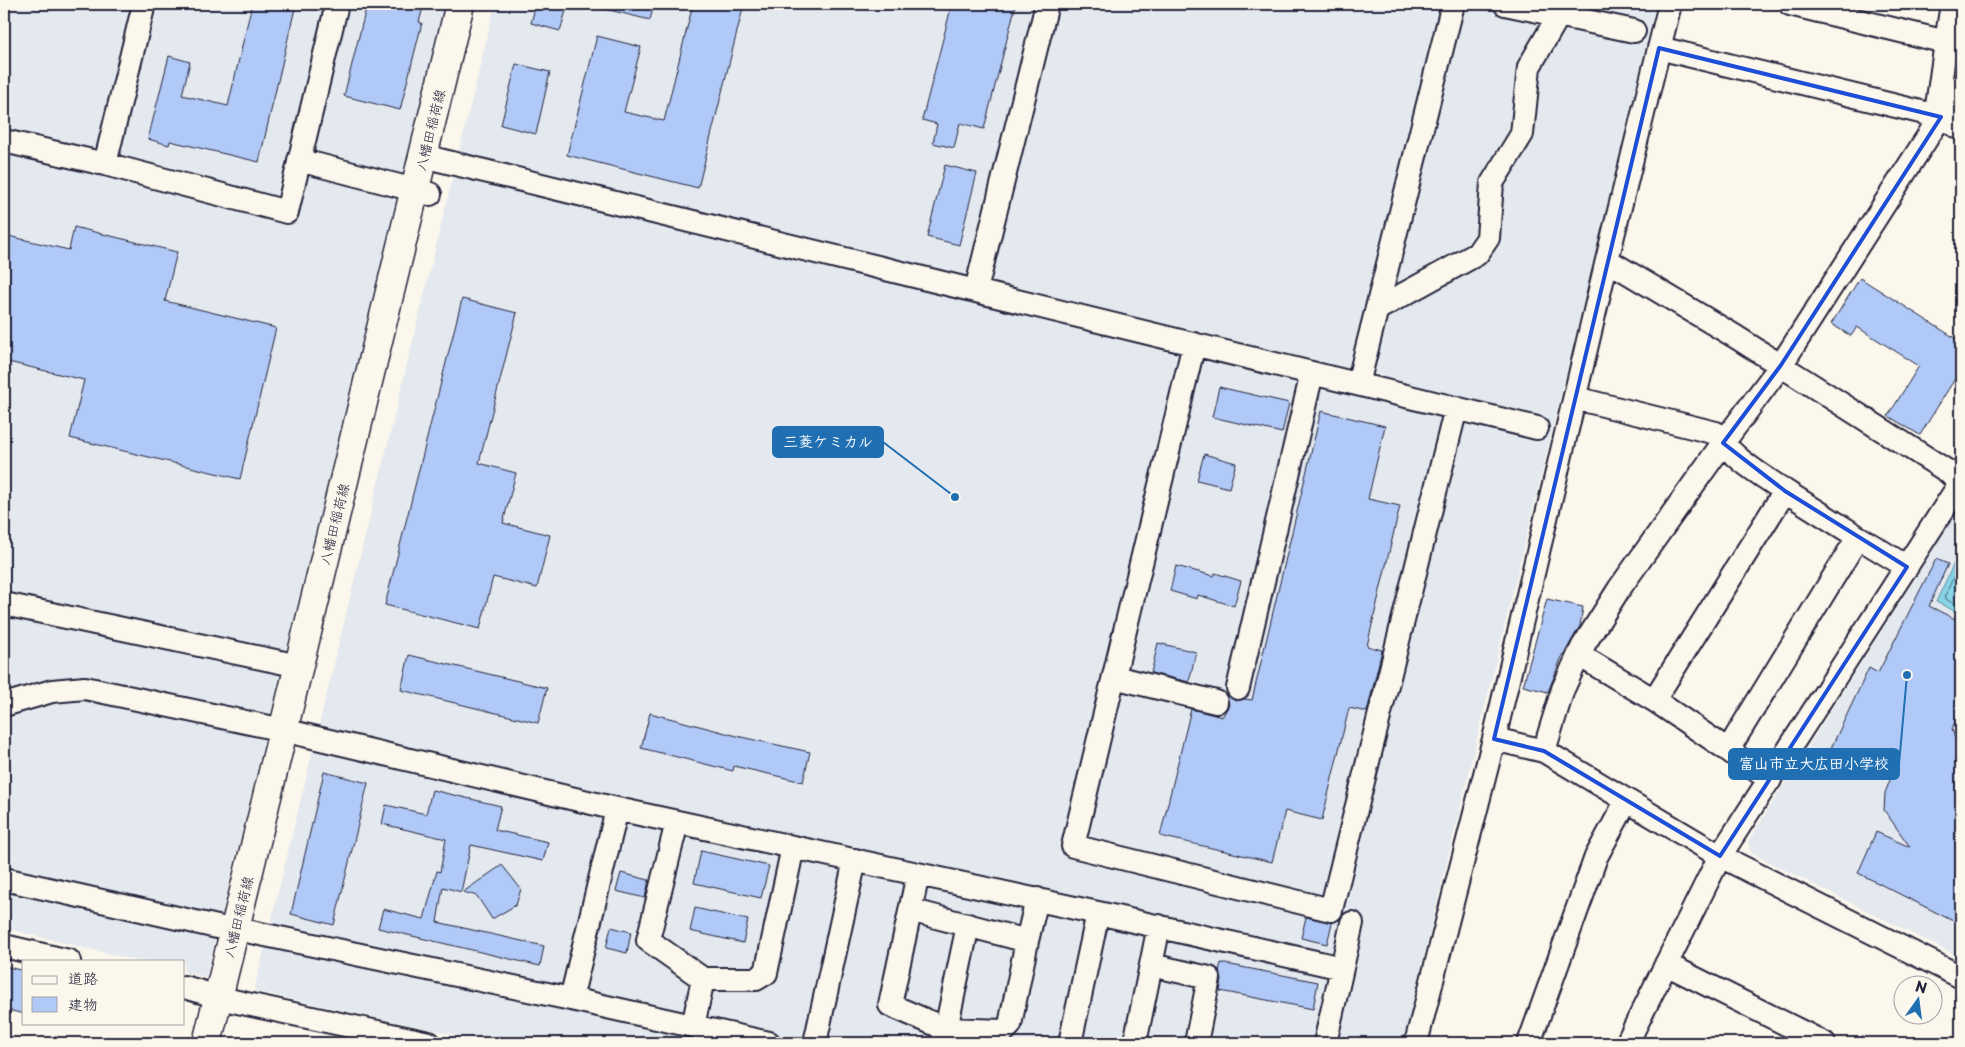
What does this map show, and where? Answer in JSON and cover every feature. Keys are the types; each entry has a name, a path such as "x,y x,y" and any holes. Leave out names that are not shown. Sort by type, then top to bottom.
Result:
{"main road":[{"name":"八幡田稲荷線","path":"207,1043 226,999 243,932 290,732 423,192 460,4"},
{"name":"八幡田稲荷線","path":"430,158 476,4"},
{"name":"八幡田稲荷線","path":"290,732 299,666 423,192"},
{"name":"八幡田稲荷線","path":"223,1043 226,999"}],"street":[{"path":"105,164 144,4"},
{"path":"4,141 105,164 287,212 337,4"},
{"path":"976,290 1047,4"},
{"path":"1358,384 1453,4"},
{"path":"1506,4 1537,7 1559,15 1634,31"},
{"path":"1416,1043 1494,739 1607,260 1670,4"},
{"path":"1790,4 1954,44"},
{"path":"1941,117 1936,106 1954,44 1952,4"},
{"path":"1377,309 1477,254 1488,238 1492,183 1522,134 1529,67 1559,15"},
{"path":"1660,48 1941,117 1961,129"},
{"path":"1544,751 1563,689 1579,655 1619,589 1781,365 1961,85"},
{"path":"430,158 1537,428"},
{"path":"299,160 423,192"},
{"path":"1607,260 1781,365 1961,483 1720,856 1627,1043"},
{"path":"1194,344 1073,846 1331,910 1456,408"},
{"path":"1238,688 1312,373"},
{"path":"1575,398 1716,433 1737,458 1785,491 1907,567"},
{"path":"1654,700 1785,491"},
{"path":"1728,750 1858,537"},
{"path":"4,604 299,666"},
{"path":"1579,655 1654,700 1770,780"},
{"path":"1114,677 1216,702"},
{"path":"4,705 52,691 85,688 290,732 617,809 1037,899 1342,968"},
{"path":"1494,739 1544,751 1720,856 1961,977"},
{"path":"1529,1043 1596,857 1627,800"},
{"path":"571,999 617,809"},
{"path":"677,822 648,940 703,979 756,979 766,973 793,847"},
{"path":"815,1043 855,860"},
{"path":"918,874 890,1005 944,1036 1004,1031 1010,1025 1037,899"},
{"path":"4,880 243,932 571,999 769,1043"},
{"path":"910,910 1027,941"},
{"path":"1070,1043 1098,913"},
{"path":"1325,1043 1352,923"},
{"path":"944,1036 968,925"},
{"path":"1136,1043 1159,926"},
{"path":"4,946 64,960"},
{"path":"1666,964 1824,1043"},
{"path":"1151,965 1209,978 1196,1043"},
{"path":"692,1026 703,979"},
{"path":"185,988 226,999 429,1043"}],"highlighted area":[{"path":"1659,48 1941,117 1781,365 1723,443 1785,491 1907,567 1720,856 1544,751 1494,739"}],"shaded area":[{"path":"4,4 445,4 206,977 185,972 185,960 134,960 4,928"},
{"path":"495,4 1656,4 1403,1043 493,1043 254,991"},
{"path":"1959,509 1961,509 1961,958 1751,853 1748,841"}],"water":[{"path":"1961,548 1961,614 1936,602"}],"building":[{"path":"252,4 296,4 259,162 170,141 169,145 148,139 169,56 190,62 182,95 228,106"},
{"path":"368,4 424,4 419,22 422,23 400,110 344,96"},
{"path":"536,4 568,4 560,31 531,23"},
{"path":"602,4 654,4 650,20 601,8"},
{"path":"693,4 744,4 698,188 567,155 597,36 641,47 624,112 664,121"},
{"path":"952,4 1016,4 984,129 960,123 954,148 933,143 937,124 922,120"},
{"path":"516,64 550,72 536,134 501,125"},
{"path":"945,165 977,173 959,245 927,237"},
{"path":"74,227 177,252 165,301 276,328 240,479 70,438 84,380 4,361 4,235 69,250"},
{"path":"1860,278 1961,342 1961,369 1920,435 1888,416 1919,366 1857,327 1851,336 1831,324"},
{"path":"462,299 517,313 479,463 516,473 503,523 550,535 537,588 493,577 480,629 385,605"},
{"path":"1219,387 1289,403 1282,433 1212,417"},
{"path":"1321,411 1385,426 1368,499 1400,506 1367,646 1382,650 1367,712 1349,708 1322,820 1285,811 1272,862 1160,836 1191,709 1222,717 1229,705 1227,694 1235,701 1252,700"},
{"path":"1204,454 1236,463 1229,488 1197,480"},
{"path":"1936,559 1948,564 1929,606 1961,622 1961,707 1952,729 1961,758 1961,925 1858,873 1876,832 1910,847 1884,810 1885,793 1892,775 1844,749 1835,766 1824,763 1869,668 1878,673"},
{"path":"1176,566 1214,576 1215,573 1241,581 1234,606 1198,595 1197,599 1170,591"},
{"path":"1547,599 1583,607 1580,626 1561,659 1548,692 1523,686"},
{"path":"1158,643 1196,652 1189,682 1151,673"},
{"path":"409,655 547,688 538,723 401,690"},
{"path":"650,713 741,737 810,752 803,782 734,766 733,771 641,748"},
{"path":"324,772 368,783 334,925 291,914"},
{"path":"432,790 501,806 495,830 548,842 543,861 471,845 461,892 443,887 437,922 544,946 540,966 378,928 383,909 424,919 437,871 440,872 446,839 382,824 386,805 426,814"},
{"path":"701,851 769,866 761,898 694,883"},
{"path":"502,865 521,889 516,905 492,919 477,896 463,892"},
{"path":"621,873 649,880 645,898 616,891"},
{"path":"695,908 748,920 743,943 690,931"},
{"path":"1306,917 1332,923 1327,944 1301,938"},
{"path":"611,927 631,932 627,953 606,948"},
{"path":"1221,963 1318,982 1313,1009 1220,991 1222,980 1219,971"},
{"path":"4,966 22,970 22,1014 4,1009"}],"place":[{"name":"三菱ケミカル","path":"955,497"},
{"name":"富山市立大広田小学校","path":"1907,675"}]}
